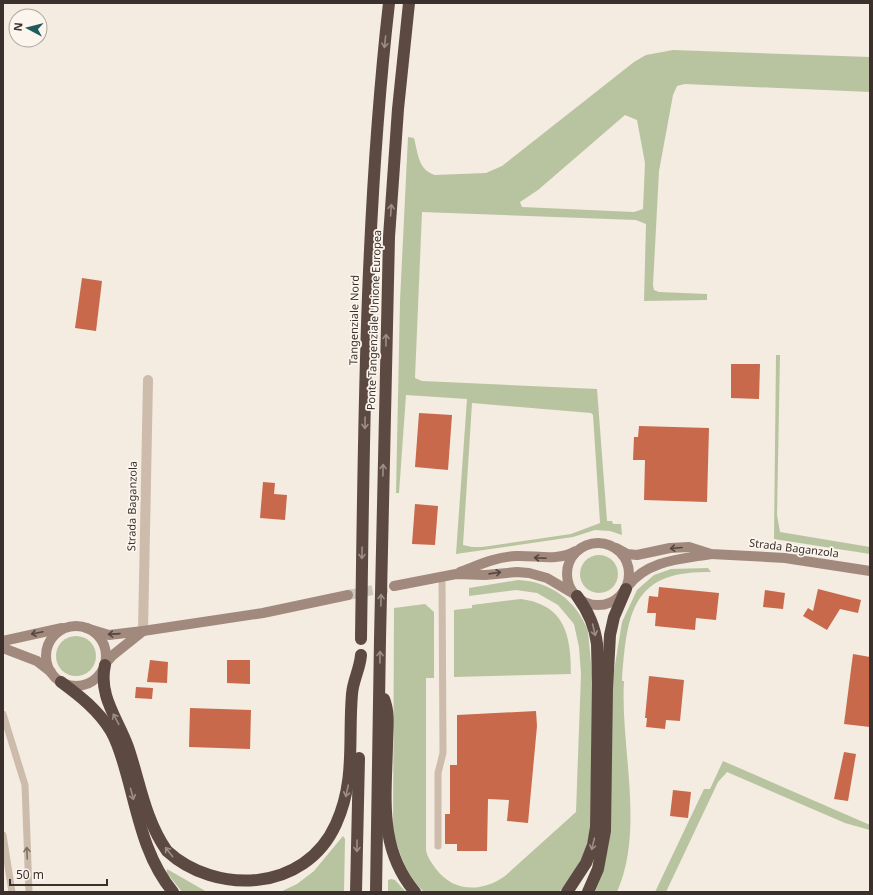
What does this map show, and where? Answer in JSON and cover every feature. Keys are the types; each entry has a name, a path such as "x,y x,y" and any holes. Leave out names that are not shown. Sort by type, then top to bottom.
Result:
{"highway":[{"name":"Tangenziale Nord","path":"361,655 370,236 378,108 389,3"},
{"name":"Ponte Tangenziale Unione Europea","path":"380,679 389,237 398,109 409,3"},
{"path":"588,892 598,869 605,831 606,689 610,635 614,617 626,589"},
{"path":"566,892 583,869 589,857 595,837 598,808 597,644 592,623 577,596"},
{"path":"105,665 103,683 106,701 124,738 148,814 162,843 184,869 201,880 222,888 250,889 277,884 296,873 313,859 332,832 341,811 348,784 351,759 352,695 361,655"},
{"path":"356,892 361,655"},
{"path":"57,679 92,706 114,737 121,752 145,842 156,866 173,892"},
{"path":"376,892 380,679"},
{"path":"380,679 388,719 386,815 388,835 399,868 415,892"}],"main road":[{"name":"Strada Baganzola","path":"456,574 481,562 515,556 552,558 568,555 586,545 596,542 607,544 633,555 682,547 714,554"},
{"path":"616,548 624,555 628,564 629,580 626,589"},
{"path":"577,596 570,588 567,573 569,563 578,550"},
{"name":"Strada Baganzola","path":"394,586 456,574 485,575 511,572 529,573 554,581 590,604 605,604 619,597 634,579 652,567 673,561 714,554 770,556 870,571"},
{"path":"3,640 72,627 86,628 109,635 143,631 263,613 348,595"},
{"path":"57,679 49,668 46,658 49,644 58,633 72,627"},
{"path":"86,628 99,637 104,645 106,655 105,665"},
{"path":"3,648 37,661 57,679 75,686 89,683 97,678 113,655 143,631"}],"street":[{"name":"Strada Baganzola","path":"143,631 148,380"}],"lane":[{"path":"438,846 438,774 443,753 442,576"},
{"path":"3,714 25,785 29,892"},
{"path":"3,835 12,892"}],"green space":[{"path":"673,50 870,57 870,92 685,84 677,86 673,95 659,171 653,285 654,290 659,292 707,294 707,300 644,301 646,224 636,220 422,212 415,378 422,381 597,389 607,521 612,521 613,524 621,524 622,535 610,531 595,530 573,537 456,554 467,399 406,395 399,493 396,493 400,301 408,137 414,138 422,165 429,173 435,175 486,173 502,166 634,62 646,55","holes":["625,115 637,120 645,163 643,209 634,212 522,207 520,202 538,190","472,403 591,413 593,415 600,523 571,534 482,547 463,545"]},
{"path":"776,355 780,355 777,515 780,532 870,547 870,554 774,539"},
{"path":"595,555 603,555 613,560 617,567 617,581 613,588 603,593 595,593 585,588 583,585 580,578 580,570 585,560 588,558"},
{"path":"708,568 711,572 684,573 664,579 649,588 638,601 631,617 627,635 622,681 624,681 625,733 630,788 629,842 625,868 617,892 595,892 604,869 613,677 622,622 637,590 654,575 671,569"},
{"path":"518,580 541,584 561,595 577,611 588,631 593,685 590,834 588,842 582,858 570,879 559,892 424,892 408,871 393,832 394,608 425,604 434,612 434,678 426,678 426,850 429,858 443,877 460,886 469,888 487,885 496,881 505,876 576,812 581,674 579,647 574,624 558,605 537,593 516,590 469,596 469,588"},
{"path":"521,599 536,602 548,608 557,616 563,625 570,648 571,674 454,677 454,610 472,608 472,605"},
{"path":"76,636 90,642 96,656 90,670 76,676 62,670 56,656 62,642"},
{"path":"723,761 870,825 870,830 845,823 727,772 718,782 666,892 655,892 704,789 710,789"},
{"path":"343,836 345,839 344,892 280,892 297,884 314,871"},
{"path":"167,869 207,892 182,892 167,873"},
{"path":"388,880 395,880 406,892 388,892"}],"building":[{"path":"82,278 102,281 96,331 75,328"},
{"path":"731,364 760,364 759,399 731,398"},
{"path":"419,413 452,415 448,470 415,467"},
{"path":"639,426 709,428 707,502 644,500 645,460 633,460 634,437 638,437"},
{"path":"263,482 275,483 274,494 287,495 285,520 260,518"},
{"path":"415,504 438,506 435,545 412,544"},
{"path":"659,587 719,593 716,620 696,618 695,630 655,626 656,613 647,613 649,596 658,597"},
{"path":"818,589 861,600 858,613 840,609 827,630 803,616 808,608 813,611"},
{"path":"765,590 785,593 783,609 763,607"},
{"path":"853,654 870,657 870,727 844,724"},
{"path":"150,660 168,662 167,683 147,682"},
{"path":"227,660 250,660 250,684 227,683"},
{"path":"649,676 684,680 680,721 666,720 665,729 646,727 647,718 645,718"},
{"path":"136,687 153,688 152,699 135,698"},
{"path":"190,708 251,710 250,749 189,747"},
{"path":"536,711 537,726 528,823 507,821 509,800 488,799 487,851 457,851 457,844 445,844 445,814 450,814 450,765 457,765 457,715"},
{"path":"844,752 856,754 848,801 834,799"},
{"path":"673,790 691,792 688,818 670,816"}],"tunnel":[{"path":"348,595 394,586"}]}
